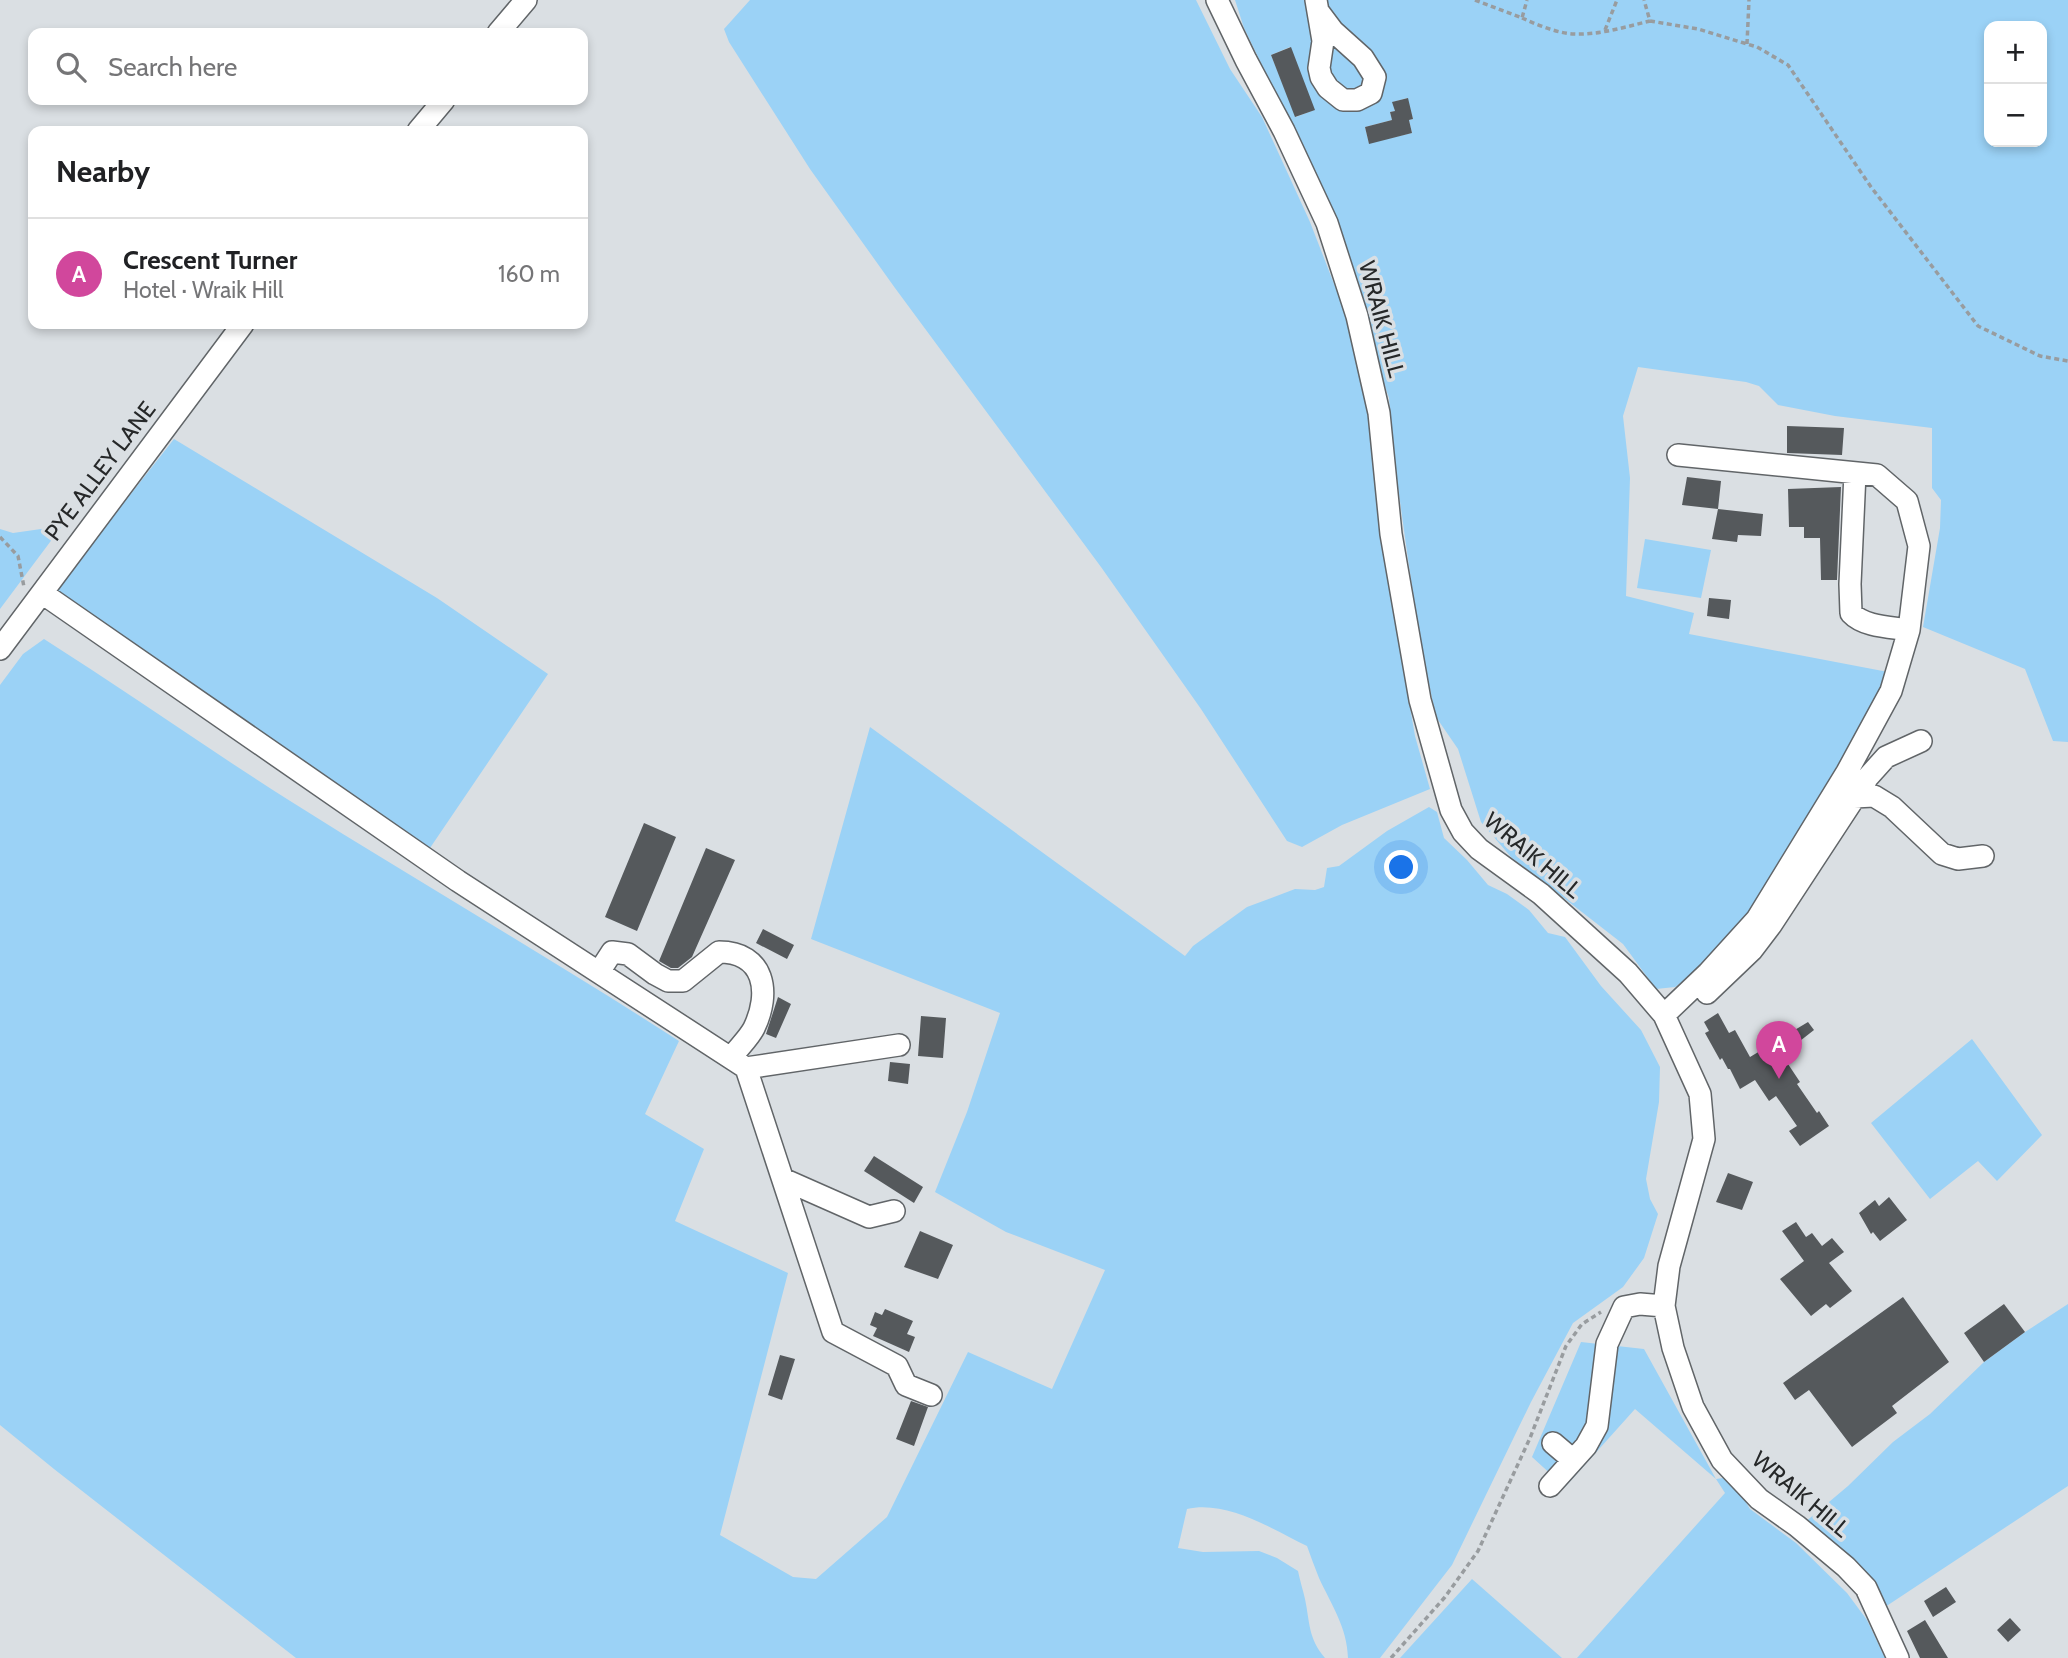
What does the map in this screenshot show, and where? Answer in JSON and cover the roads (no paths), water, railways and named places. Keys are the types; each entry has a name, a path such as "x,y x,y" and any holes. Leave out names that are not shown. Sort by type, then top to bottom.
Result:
{"street":[{"path":"502,28 526,0"},
{"name":"WRAIK HILL","path":"1217,0 1284,131 1327,223 1357,316 1379,413 1391,534 1420,700 1451,810 1463,832 1479,849 1541,894 1628,973 1667,1021 1700,1094 1704,1139 1669,1266 1664,1306 1673,1348 1693,1407 1722,1461 1759,1499 1797,1526 1846,1567 1866,1588 1898,1658"},
{"path":"422,126 440,105"},
{"name":"PYE ALLEY LANE","path":"0,649 239,329"},
{"path":"1667,1021 1758,919 1847,772 1891,691 1909,630 1919,546 1907,501 1877,475 1678,454"},
{"path":"1855,473 1851,613 1857,619 1870,623 1909,630"},
{"path":"37,599 458,881 738,1063 783,1180 833,1332 897,1366 906,1385 931,1395"},
{"path":"1667,1021 1752,950 1854,797 1886,757 1922,741"},
{"path":"1854,797 1874,796 1892,807 1942,854 1958,859 1983,856"},
{"path":"599,972 612,952 628,954 668,981 683,981 719,952 739,954 754,965 763,981 764,997 761,1012 738,1063"},
{"path":"738,1063 900,1045"},
{"path":"783,1180 869,1217 894,1212"},
{"path":"1550,1486 1586,1446 1597,1426 1607,1344 1625,1307 1640,1304 1664,1306"},
{"path":"1553,1443 1573,1460"}],"place":[{"name":"Crescent Turner","path":"1779,1079"}]}
